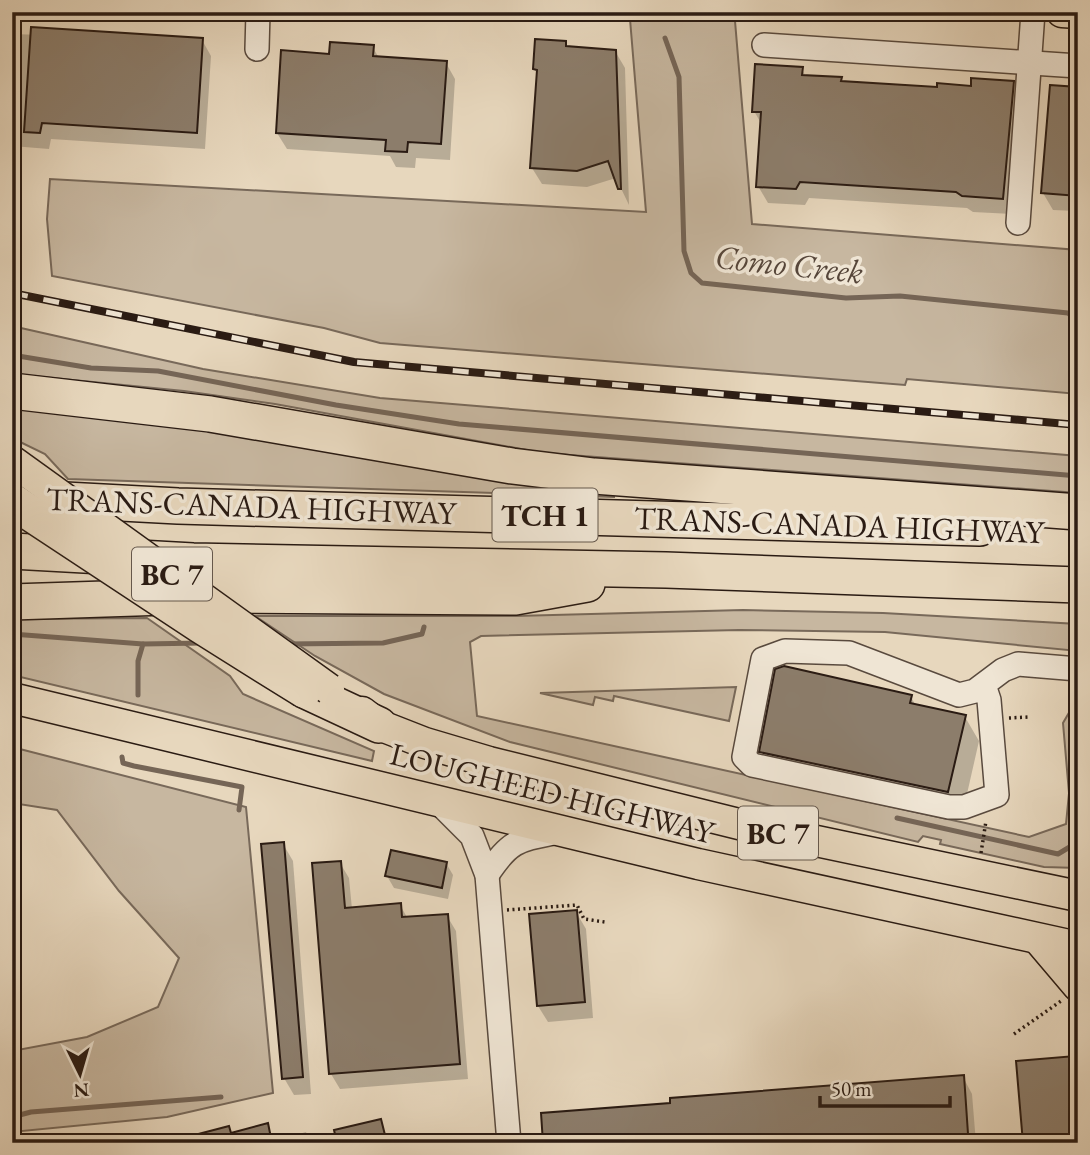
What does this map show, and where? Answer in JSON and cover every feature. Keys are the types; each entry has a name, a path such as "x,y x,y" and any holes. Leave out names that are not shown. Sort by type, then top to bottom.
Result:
{"highway":[{"path":"12,391 210,414 512,466 594,476 1078,512"},
{"path":"12,499 200,625 379,725"},
{"name":"TRANS-CANADA HIGHWAY","path":"12,499 178,506 932,525 1078,533"},
{"name":"TRANS-CANADA HIGHWAY","path":"12,551 193,561 666,570 1078,585"},
{"path":"12,602 228,595 515,597 666,570"}],"main road":[{"path":"1062,12 1078,13"},
{"name":"BC 7","path":"12,461 317,690"},
{"name":"LOUGHEED HIGHWAY","path":"12,698 560,832 1078,947"},
{"name":"LOUGHEED HIGHWAY","path":"379,725 425,743 516,769 759,828 1075,893"},
{"path":"1039,940 1073,990"}],"street":[{"path":"257,49 258,12"},
{"path":"1018,223 1032,12"},
{"path":"764,45 1078,66"},
{"path":"985,685 997,795 964,807 949,807 752,765 744,757 743,746 763,659 785,651 837,652 861,656 954,695 975,691 1012,666 1072,672"},
{"path":"436,801 461,821 472,836 487,875 509,1143"},
{"path":"487,875 505,848 527,838 560,832"}],"path":[{"path":"1002,719 1028,717"},
{"path":"981,853 986,827"},
{"path":"490,912 577,905 584,919 605,922"},
{"path":"1014,1034 1073,990"}],"shaded area":[{"path":"630,19 735,21 752,224 1078,250 1078,394 907,379 905,385 380,343 324,328 52,276 47,219 50,179 646,212"},
{"path":"12,326 203,369 380,398 1078,456 1078,493 543,453 275,404 184,391 12,374"},
{"path":"12,407 192,424 614,494 614,497 68,479 45,454 12,438"},
{"path":"743,610 883,613 1078,624 1078,651 885,632 739,630 481,636 470,642 477,716 1029,837 1066,824 1069,793 1063,723 1070,711 1078,713 1078,868 1044,867 940,844 941,840 923,836 918,842 510,742 384,694 315,656 255,616 515,616"},
{"path":"147,618 230,676 243,694 374,751 372,761 12,675 12,619"},
{"path":"736,687 729,721 614,696 613,701 595,697 593,705 540,693"},
{"path":"12,747 246,807 273,1093 167,1117 12,1132 12,1051 87,1037 158,1007 179,958 119,891 57,810 12,803"}],"building":[{"path":"31,27 203,38 197,133 42,123 40,133 24,132"},
{"path":"535,39 566,41 566,46 616,50 621,189 618,189 608,161 577,171 530,168 537,70 533,69"},
{"path":"330,42 374,45 373,56 447,61 441,144 408,142 407,152 385,151 386,140 276,133 281,50 329,54"},
{"path":"755,64 803,67 802,75 842,77 841,81 937,87 937,83 971,86 971,78 1014,81 1003,199 962,196 956,192 800,182 796,189 756,187 761,112 752,112"},
{"path":"1050,85 1078,87 1078,196 1041,193"},
{"path":"784,666 912,695 910,703 966,715 948,792 759,752 775,669"},
{"path":"284,842 303,1077 282,1079 261,844"},
{"path":"391,850 447,862 442,888 385,876"},
{"path":"341,861 345,908 401,903 402,917 448,914 460,1064 329,1074 312,863"},
{"path":"577,910 585,1002 537,1006 529,914"},
{"path":"1075,1056 1077,1143 1023,1143 1016,1061"},
{"path":"964,1075 968,1134 962,1135 963,1143 543,1143 541,1113 670,1103 670,1098"},
{"path":"381,1119 387,1143 337,1143 334,1130"},
{"path":"268,1123 272,1143 184,1143 183,1138 229,1126 231,1133"}],"waterway":[{"name":"Como Creek","path":"665,38 679,77 684,251 691,273 702,283 846,298 900,296 1068,313 1078,321"},
{"path":"12,355 91,368 158,371 336,405 459,424 1078,476"},
{"path":"285,644 383,643 422,634 424,627"},
{"path":"12,634 143,644"},
{"path":"138,695 138,661 143,644 202,643"},
{"path":"122,757 123,763 134,766 242,787 239,810"},
{"path":"897,818 1058,854 1078,842"},
{"path":"12,1117 31,1112 221,1097"}],"railway":[{"path":"12,293 354,362 1078,425"}]}
